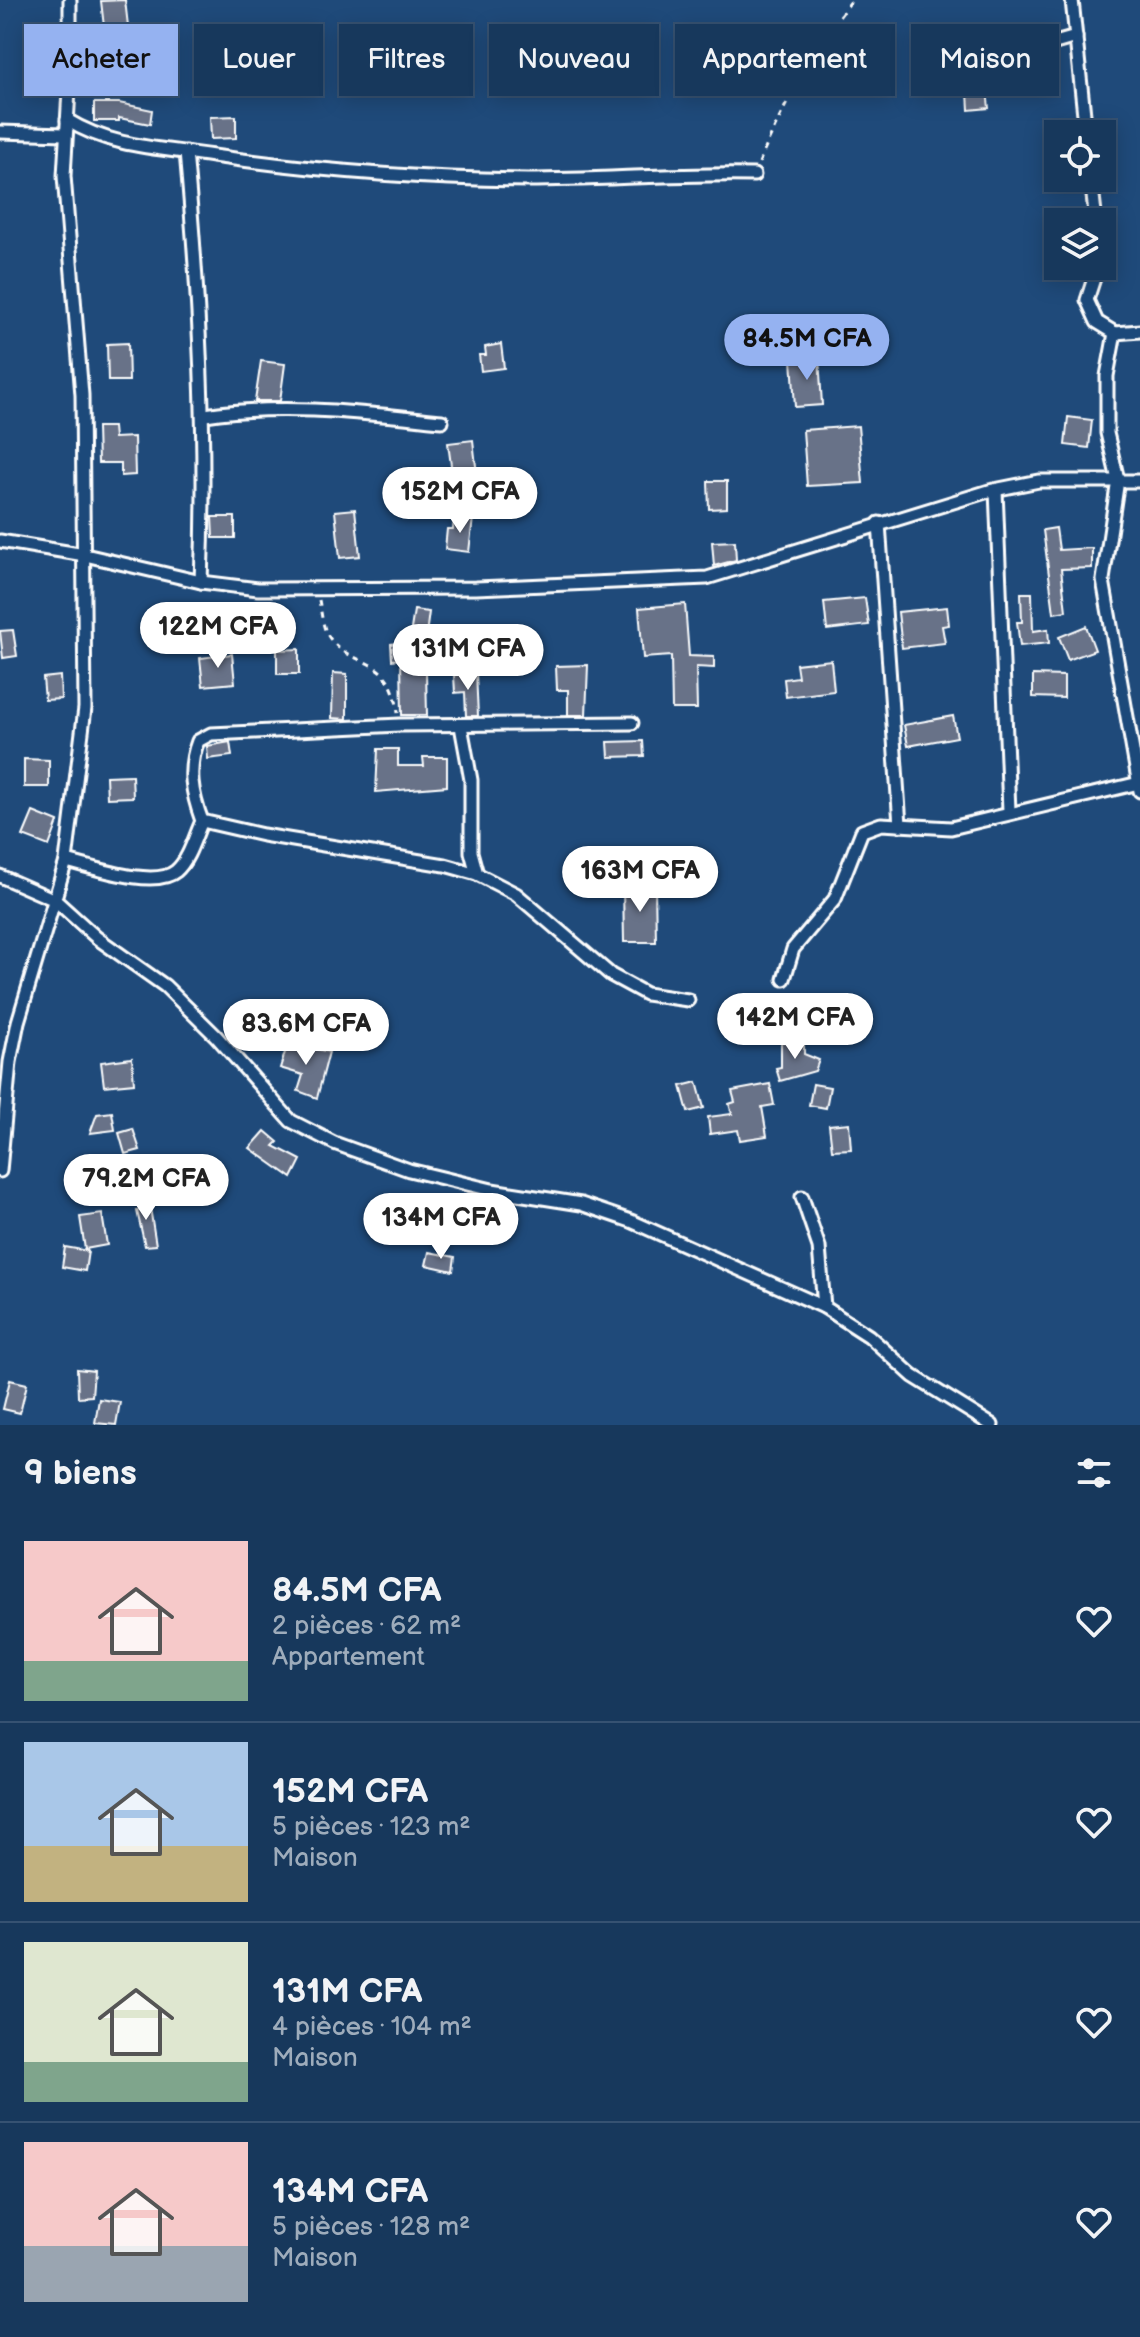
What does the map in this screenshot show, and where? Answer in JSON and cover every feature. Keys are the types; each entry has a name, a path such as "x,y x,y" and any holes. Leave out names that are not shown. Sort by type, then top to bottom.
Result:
{"street":[{"path":"0,1171 10,1062 18,1022 66,861 85,708 81,359 64,176 70,0"},
{"path":"1072,0 1085,120"},
{"path":"1059,42 1076,37"},
{"path":"67,120 114,141 296,168 437,178 754,175"},
{"path":"0,132 65,134"},
{"path":"186,152 201,322 205,415 201,582"},
{"path":"1093,280 1087,300 1097,322 1115,333 1140,331"},
{"path":"1115,333 1107,376 1107,433 1118,480 1103,580 1140,791"},
{"path":"205,415 236,410 306,409 442,421"},
{"path":"0,541 85,555 201,582 258,589 476,588 707,578 738,572 879,523 996,490 1039,481 1140,481"},
{"path":"996,490 1009,811"},
{"path":"879,523 900,825"},
{"path":"66,861 160,879 175,872 184,862 202,821 193,797 192,756 198,741 211,734 400,725 632,723"},
{"path":"461,726 471,780 471,852 477,874"},
{"path":"784,979 793,949 835,899 862,831 881,824 951,828 1009,811 1139,783"},
{"path":"202,821 263,835 445,865 477,874 516,894 611,975 646,994 688,1000"},
{"path":"0,876 55,900 97,938 165,986 216,1036 291,1121 334,1143 409,1170 492,1190 581,1204 631,1221 824,1307 869,1336 913,1376 992,1425"},
{"path":"802,1197 819,1247 824,1307"}],"path":[{"path":"754,175 788,97 822,38 852,0"},
{"path":"316,589 326,633 344,651 379,668 389,679 396,695 400,725"}],"building":[{"path":"125,0 128,24 104,24 101,1"},
{"path":"968,96 988,96 989,108 969,110"},
{"path":"94,103 119,103 152,110 150,124 119,118 119,121 94,121"},
{"path":"236,116 236,138 211,139 210,117"},
{"path":"128,343 129,381 108,381 107,344"},
{"path":"501,344 504,368 481,371 479,355 486,355 485,347"},
{"path":"819,357 822,405 795,407 792,359"},
{"path":"261,361 285,364 280,401 255,401"},
{"path":"1068,417 1092,420 1089,448 1065,445"},
{"path":"858,426 863,483 807,486 803,430"},
{"path":"97,427 113,427 114,438 134,437 135,475 121,476 121,463 98,463"},
{"path":"473,440 479,492 455,495 448,443"},
{"path":"708,481 727,481 727,508 709,509"},
{"path":"355,509 360,556 340,558 335,511"},
{"path":"454,516 473,518 469,552 445,549 447,529 453,529"},
{"path":"212,517 235,517 235,538 213,538"},
{"path":"1056,528 1059,550 1092,548 1092,568 1061,569 1066,611 1054,613 1043,530"},
{"path":"735,541 736,560 714,566 712,542"},
{"path":"1021,593 1032,593 1033,631 1048,629 1049,643 1020,646 1017,622 1022,622"},
{"path":"865,598 869,625 827,630 824,602"},
{"path":"685,604 689,656 714,657 714,668 696,667 697,709 672,709 671,656 643,658 639,608"},
{"path":"947,607 949,625 942,626 945,643 902,648 898,612"},
{"path":"414,610 429,612 425,642 452,639 456,667 426,671 427,715 402,715 401,659 392,660 391,644 409,642"},
{"path":"1086,626 1095,650 1068,660 1059,637"},
{"path":"13,630 17,656 3,658 0,631"},
{"path":"299,649 299,674 277,674 277,650"},
{"path":"232,654 235,683 203,686 200,658"},
{"path":"831,660 834,691 786,697 784,679 798,677 796,664"},
{"path":"588,665 586,715 568,715 568,690 557,690 556,666"},
{"path":"333,673 347,674 347,719 332,718"},
{"path":"476,673 478,716 466,716 465,692 455,693 454,675"},
{"path":"1033,675 1064,676 1064,698 1033,697"},
{"path":"60,676 61,699 45,700 43,678"},
{"path":"953,716 957,737 908,746 904,725"},
{"path":"643,741 644,756 609,757 608,742"},
{"path":"230,742 232,756 208,759 207,746"},
{"path":"378,749 398,749 398,766 424,766 423,757 447,757 447,786 376,792"},
{"path":"24,759 49,760 49,787 24,787"},
{"path":"132,775 133,797 107,798 106,776"},
{"path":"33,812 58,822 49,846 23,836"},
{"path":"655,885 656,942 624,942 623,886"},
{"path":"781,1042 804,1042 804,1054 819,1060 815,1071 780,1081 776,1068 781,1067"},
{"path":"288,1043 329,1052 317,1098 298,1091 303,1075 280,1068"},
{"path":"132,1058 134,1083 104,1086 101,1062"},
{"path":"697,1082 704,1108 688,1112 681,1086"},
{"path":"770,1084 774,1105 762,1107 767,1136 740,1140 738,1130 710,1134 708,1117 732,1114 729,1104 735,1102 732,1091"},
{"path":"813,1084 830,1087 826,1108 809,1105"},
{"path":"112,1112 115,1130 90,1133 97,1114"},
{"path":"849,1123 851,1149 832,1150 829,1125"},
{"path":"133,1129 140,1150 125,1154 119,1133"},
{"path":"265,1131 278,1142 274,1146 301,1160 292,1178 250,1148"},
{"path":"148,1195 156,1245 145,1246 137,1211 141,1210 139,1196"},
{"path":"102,1214 107,1245 85,1249 80,1217"},
{"path":"65,1247 88,1251 85,1271 62,1267"},
{"path":"429,1252 455,1257 453,1271 426,1265"},
{"path":"77,1369 94,1371 92,1396 78,1397"},
{"path":"10,1380 27,1384 20,1413 3,1409"},
{"path":"99,1399 120,1402 116,1425 95,1423"}]}
